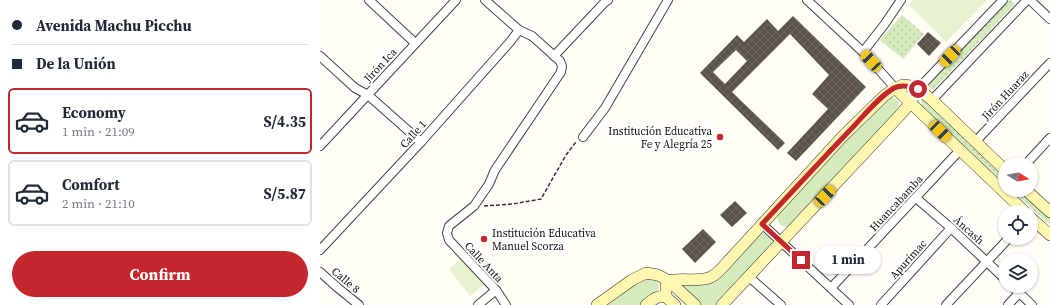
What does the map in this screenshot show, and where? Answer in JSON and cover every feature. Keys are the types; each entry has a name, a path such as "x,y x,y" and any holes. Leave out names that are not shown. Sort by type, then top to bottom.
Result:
{"street":[{"path":"369,0 415,43"},
{"name":"Jirón Ica","path":"320,146 456,0"},
{"path":"474,206 489,184 495,170 561,72 562,66 560,61 532,36 519,30 485,0"},
{"path":"554,56 608,0"},
{"path":"583,136 605,108 668,0"},
{"path":"807,0 863,52 910,103 1018,205"},
{"path":"863,52 901,0"},
{"path":"722,305 910,103 918,89 1002,0"},
{"path":"932,100 1027,0"},
{"path":"1030,0 1050,19"},
{"name":"Calle 1","path":"320,250 421,142 519,30"},
{"path":"320,56 355,88 368,95 421,142"},
{"name":"Jirón Huaraz","path":"975,142 1050,63"},
{"path":"666,297 666,286 669,281 674,279 702,279 712,277 721,269 843,136 884,96 895,88 903,85 911,86 918,89 932,100 996,162 985,173"},
{"path":"1032,157 1050,138"},
{"name":"Huancabamba","path":"831,288 960,150"},
{"path":"1034,197 1049,210"},
{"name":"Áncash","path":"916,198 951,228 998,272"},
{"name":"Calle Anta","path":"474,206 449,226 446,233 449,240 496,290 506,305"},
{"path":"762,224 850,305"},
{"path":"1038,224 1050,235"},
{"name":"Apurímac","path":"881,305 951,228"},
{"path":"946,305 1003,245"},
{"name":"Calle 8","path":"320,272 359,305"},
{"path":"597,305 632,280 646,273 658,275 669,281 695,305"},
{"path":"749,277 781,305"},
{"path":"478,305 496,290"},
{"path":"1008,305 1019,293 1032,305"},
{"path":"646,305 657,297 661,296 666,297 674,305"}],"path":[{"path":"474,206 513,204 541,198 566,155 574,144 583,136"}],"green space":[{"path":"913,0 987,0 946,42 909,5"},
{"path":"1009,0 1015,4 933,90 927,85"},
{"path":"902,15 924,34 903,59 880,40"},
{"path":"890,97 897,100 899,104 898,109 791,226 782,226 778,219 778,213 885,98"},
{"path":"923,99 998,168 998,178 922,107 921,102"},
{"path":"1020,197 1030,197 1050,216 1050,225 1038,214 1038,205 1028,205"},
{"path":"764,233 771,238 772,247 718,305 701,305 681,285 697,285 713,282 760,234"},
{"path":"463,256 484,285 470,296 449,269"},
{"path":"642,278 656,279 659,287 658,291 641,305 603,305"}],"building":[{"path":"793,16 866,87 796,161 787,153 828,109 812,94 829,75 790,34 732,92 785,143 778,150 700,73 737,35 744,42 767,19 778,31","holes":["736,50 747,61 725,84 713,72"]},
{"path":"928,32 941,43 929,56 917,44"},
{"path":"735,201 747,213 732,227 720,215"},
{"path":"703,229 716,242 695,263 682,249"}],"place":[{"name":"Institución Educativa Fe y Alegría 25","path":"720,137"},
{"name":"Institución Educativa Manuel Scorza","path":"484,239"}],"route":[{"path":"801,260 762,224 843,136 884,96 895,88 903,85 918,89"}]}
